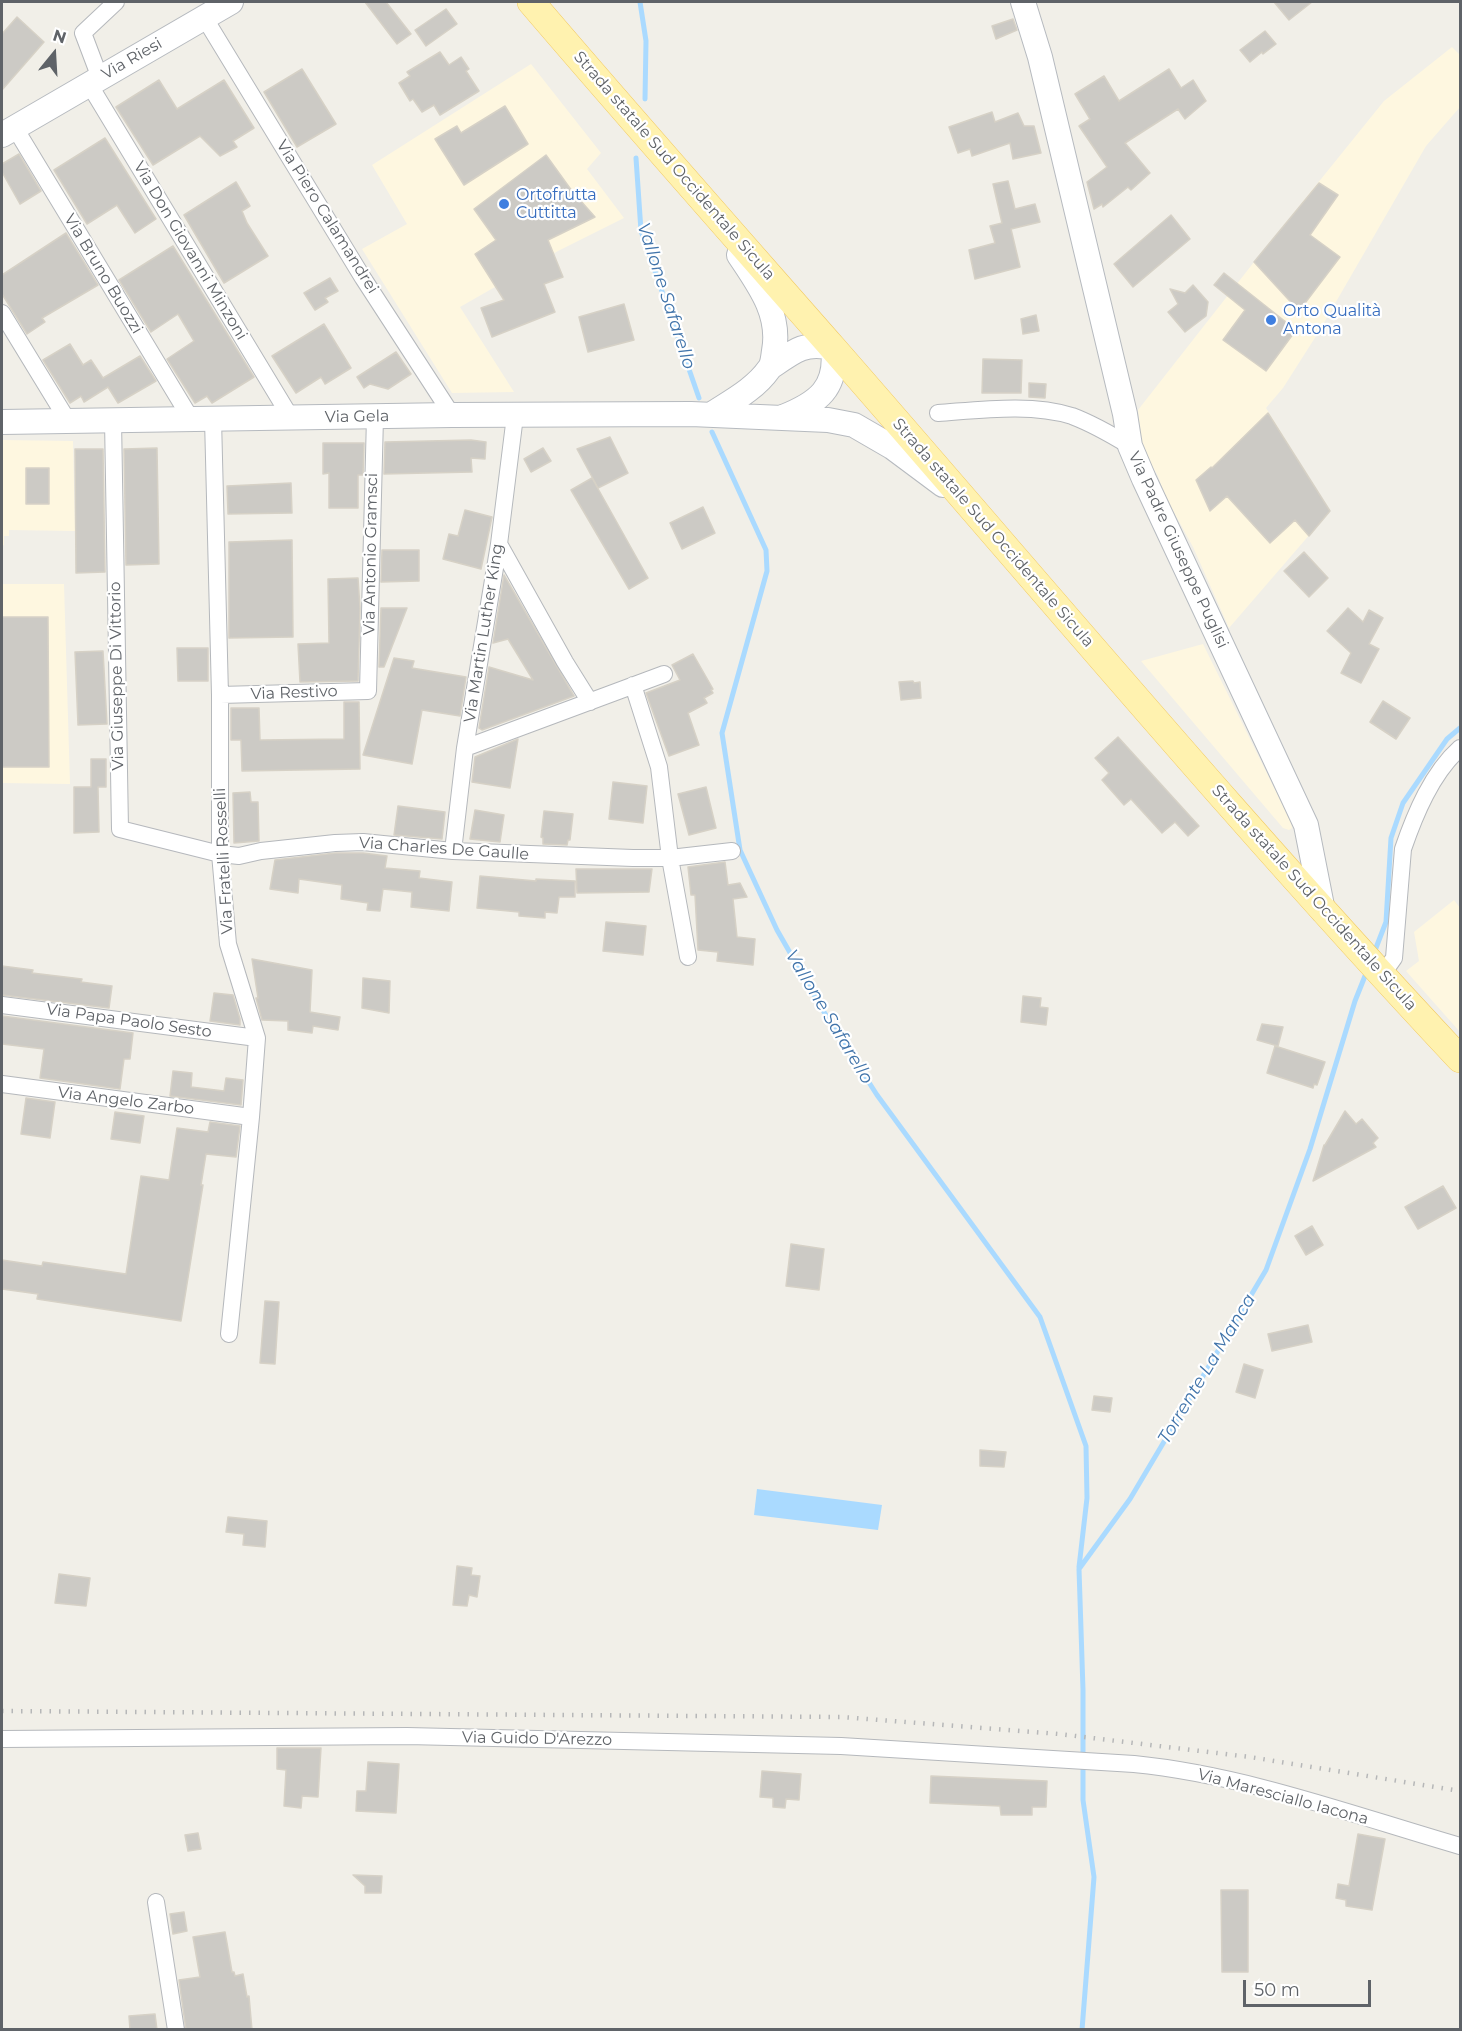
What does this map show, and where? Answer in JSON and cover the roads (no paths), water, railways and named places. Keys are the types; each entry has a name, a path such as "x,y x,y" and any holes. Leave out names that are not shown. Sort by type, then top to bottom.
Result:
{"main road":[{"name":"Via Riesi","path":"8,132 231,2"},
{"name":"Strada statale Sud Occidentale Sicula","path":"531,2 708,208 833,348 1323,911 1461,1059"},
{"name":"Via Padre Giuseppe Puglisi","path":"1023,2 1040,57 1125,414 1130,446 1306,825 1323,911"},
{"path":"708,208 770,306 776,342 771,367"},
{"path":"712,414 756,385 771,367 790,354 815,345 833,348 835,363 831,380 820,396 807,407 780,418"},
{"name":"Via Gela","path":"2,423 452,415 712,414 828,420 854,425 892,447 966,503"}],"street":[{"name":"Via Don Giovanni Minzoni","path":"116,2 83,33 94,81 291,418"},
{"name":"Via Piero Calamandrei","path":"204,17 363,278 452,415"},
{"name":"Via Bruno Buozzi","path":"8,132 202,419"},
{"path":"2,313 68,421"},
{"path":"938,412 1002,409 1047,411 1072,416 1130,446"},
{"name":"Via Martin Luther King","path":"453,851 465,748 499,544 515,416"},
{"name":"Via Antonio Gramsci","path":"368,691 375,417"},
{"name":"Via Fratelli Rosselli","path":"202,419 220,695 220,854 228,944 257,1038 230,1334"},
{"name":"Via Giuseppe Di Vittorio","path":"113,420 120,829 220,854"},
{"path":"499,544 564,662 590,702"},
{"path":"465,748 664,674"},
{"path":"633,685 659,767 670,858 688,957"},
{"name":"Via Restivo","path":"220,695 368,691"},
{"path":"1375,968 1394,958 1402,859 1408,834 1421,804 1441,769 1461,748"},
{"name":"Via Charles De Gaulle","path":"220,854 239,856 261,851 363,842 453,851 556,856 670,858 732,851"},
{"name":"Via Papa Paolo Sesto","path":"2,1005 257,1038"},
{"name":"Via Angelo Zarbo","path":"2,1084 251,1117"},
{"name":"Via Guido D'Arezzo","path":"2,1739 407,1736 841,1746 1103,1762"},
{"name":"Via Maresciallo Iacona","path":"1103,1762 1162,1767 1247,1784 1461,1846"},
{"path":"156,1902 176,2030"}],"water":[{"path":"757,1489 882,1505 878,1530 754,1515"}],"waterway":[{"name":"Vallone Safarello","path":"640,2 646,41 645,99"},
{"name":"Vallone Safarello","path":"636,158 641,231 699,398"},
{"name":"Vallone Safarello","path":"712,432 766,550 767,571 722,733 740,850 777,930 824,1012 877,1095 1040,1317 1086,1446 1087,1498 1079,1567"},
{"name":"Torrente La Manca","path":"1374,953 1386,922 1391,838 1403,803 1447,739 1460,728"},
{"name":"Torrente La Manca","path":"1082,2030 1094,1877 1083,1800 1083,1690 1079,1569 1130,1499 1266,1270 1310,1149 1355,1001 1367,971"}],"railway":[{"path":"2,1711 842,1717 1059,1734 1250,1757 1460,1791"}],"place":[{"name":"Ortofrutta Cuttitta","path":"504,204"},
{"name":"Orto Qualità Antona","path":"1271,320"}]}
